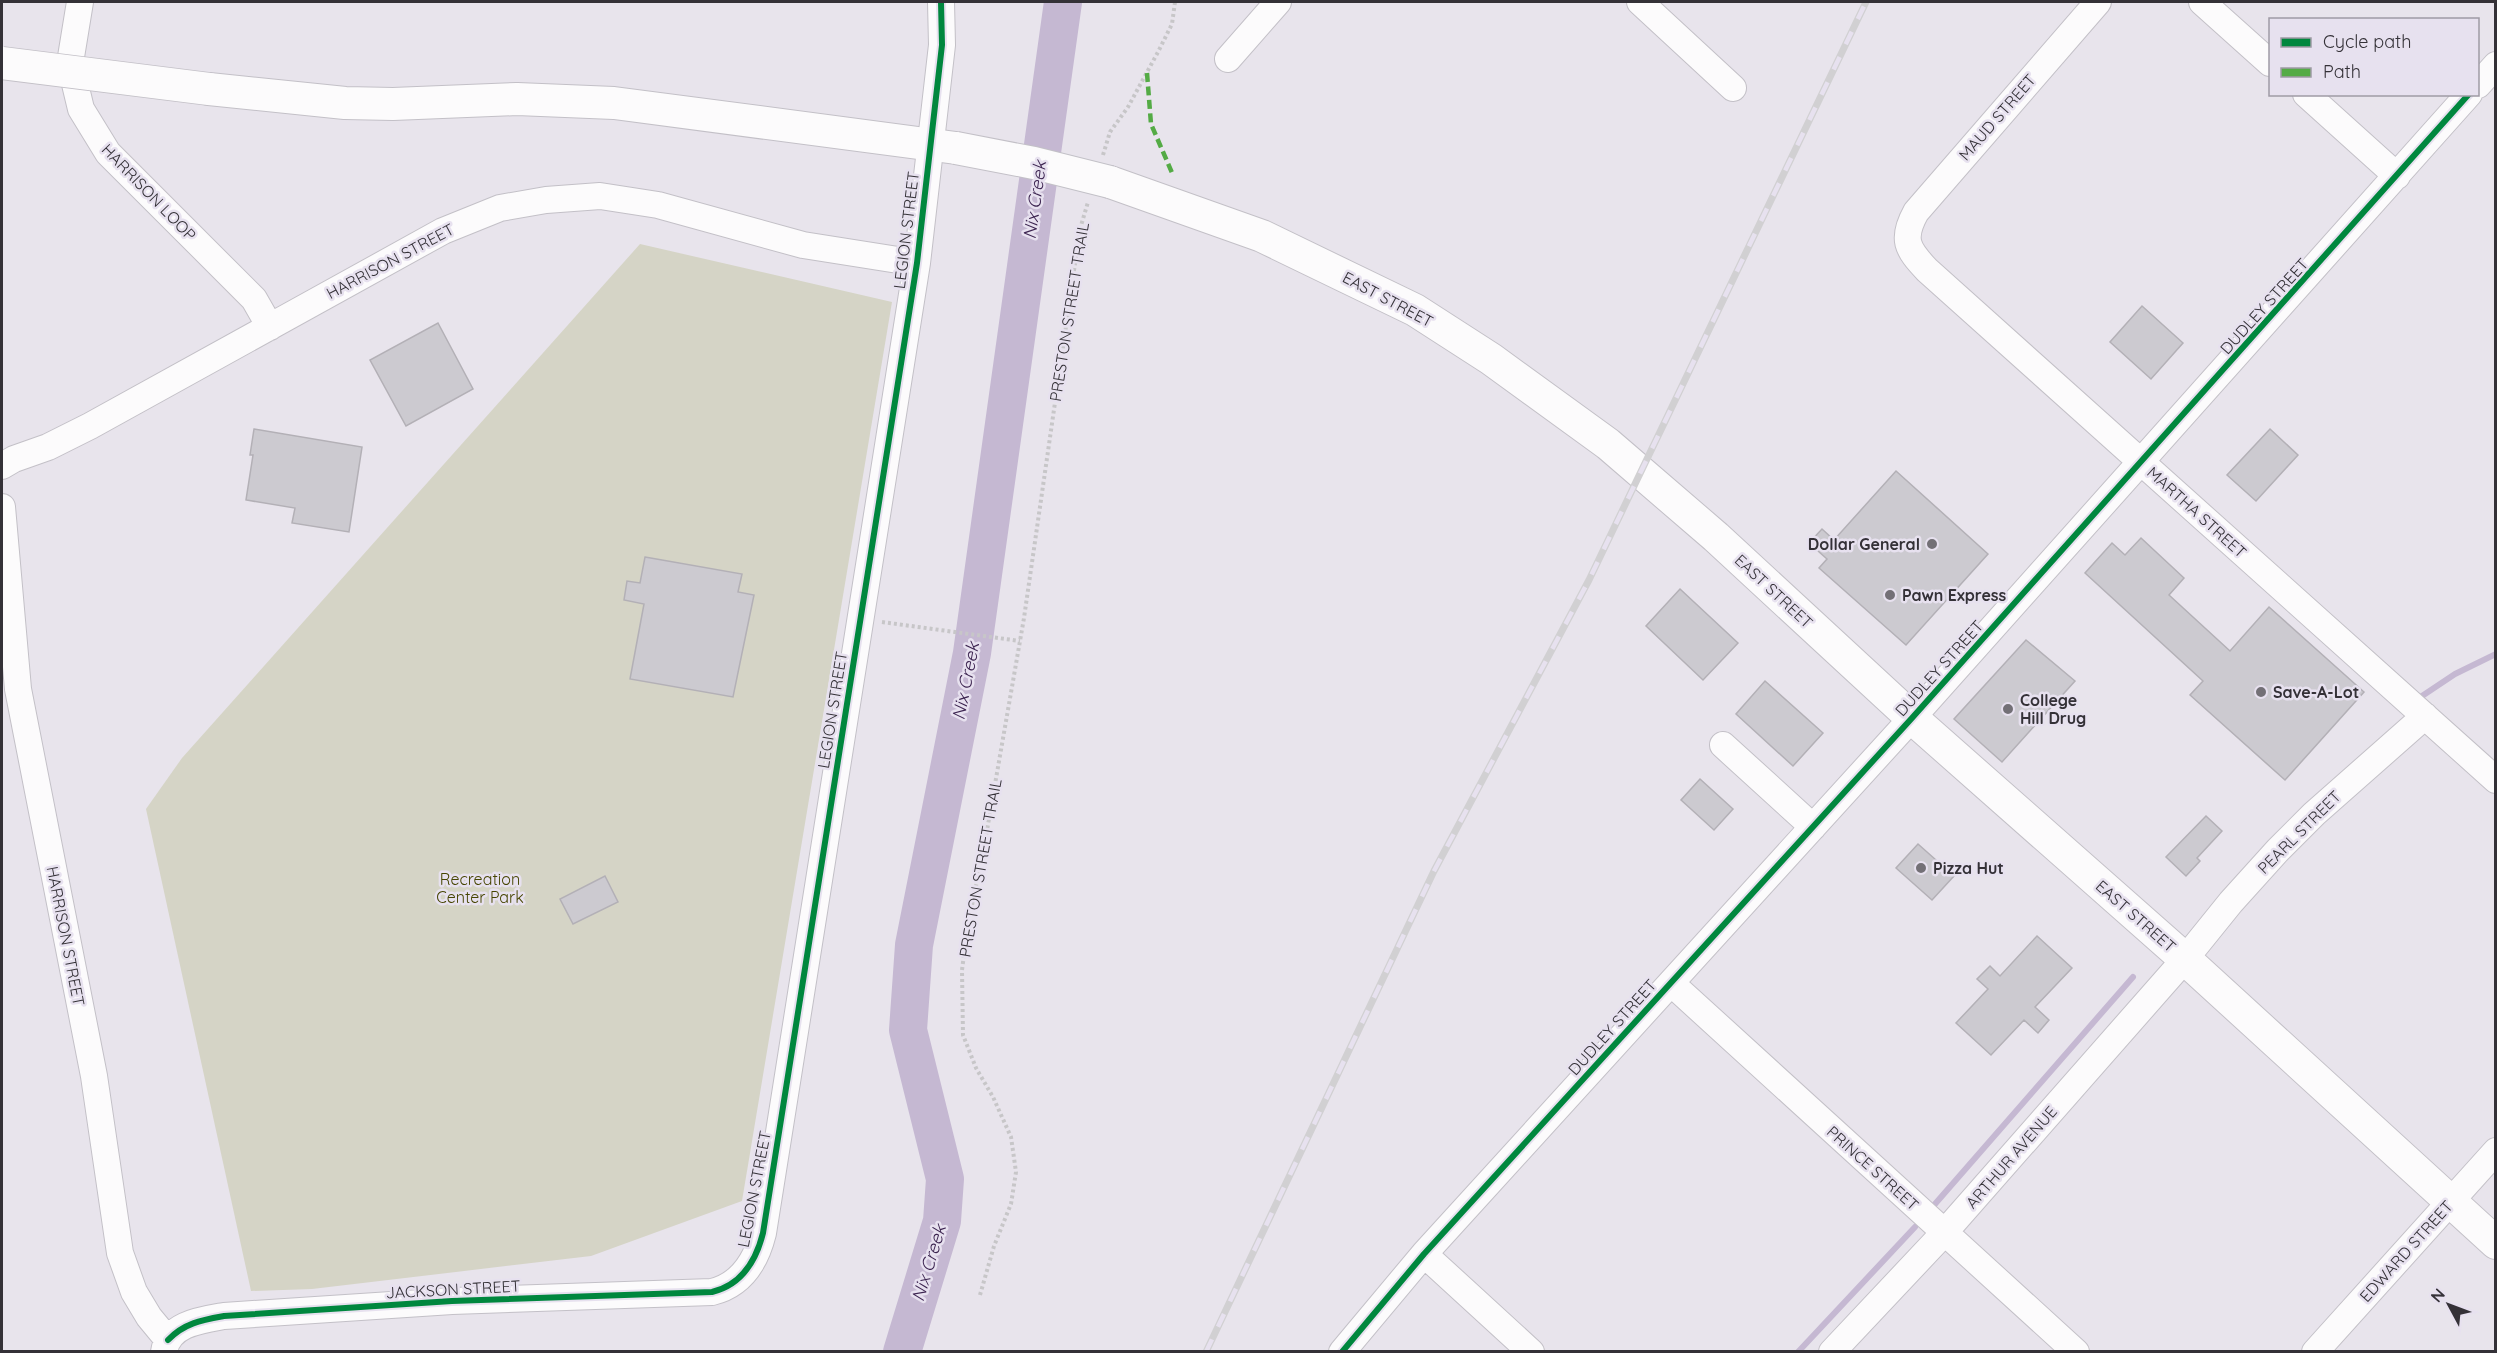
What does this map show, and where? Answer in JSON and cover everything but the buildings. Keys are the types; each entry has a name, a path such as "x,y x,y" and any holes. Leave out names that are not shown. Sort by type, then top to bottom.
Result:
{"main road":[{"name":"EAST STREET","path":"2,63 345,103 393,104 517,99 614,104 943,146 1034,163 1100,181 1262,236 1415,310 1491,359 1623,457 1716,537 1912,718 2185,959 2496,1243"}],"street":[{"name":"HARRISON LOOP","path":"80,2 70,63 81,109 108,153 254,299 270,327"},
{"name":"LEGION STREET","path":"742,1275 755,1257 763,1233 917,263 943,146 941,2"},
{"path":"1228,59 1278,2"},
{"path":"1640,2 1733,88"},
{"name":"MAUD STREET","path":"1906,239 1908,226 1933,189 2098,2"},
{"path":"2202,2 2269,61"},
{"path":"2308,96 2397,176"},
{"name":"DUDLEY STREET","path":"1342,1352 1424,1254 1912,718 2471,96"},
{"name":"HARRISON STREET","path":"2,466 66,439 443,231 500,208 546,200 600,196 658,205 803,245 917,263"},
{"name":"MARTHA STREET","path":"1906,239 1917,259 1927,270 2496,780"},
{"name":"HARRISON STREET","path":"2,507 18,689 94,1076 120,1253 134,1292 166,1346"},
{"name":"PEARL STREET","path":"2185,959 2231,902 2278,850 2314,814 2424,716"},
{"path":"1723,745 1813,827"},
{"name":"ARTHUR AVENUE","path":"1832,1352 1944,1233 2185,959"},
{"name":"PRINCE STREET","path":"1671,983 2076,1352"},
{"name":"EDWARD STREET","path":"2315,1352 2496,1151"},
{"path":"1424,1254 1531,1352"},
{"name":"JACKSON STREET","path":"166,1346 178,1330 189,1324 224,1316 452,1301 712,1292 734,1282 742,1275"}],"path":[{"path":"898,624 1020,641"}],"green space":[{"name":"Recreation Center Park","path":"640,244 892,302 742,1201 591,1256 312,1289 251,1291 146,809 182,758"}],"waterway":[{"name":"Nix Creek","path":"902,1352 942,1221 945,1179 908,1030 914,945 972,653 1063,2"},
{"path":"2422,696 2455,674 2496,654"},
{"path":"1935,1204 2133,977"},
{"path":"1798,1352 1915,1227"}],"railway":[{"path":"1206,1352 1434,871 1589,580 1866,2"}],"marked path":[{"path":"1147,73 1151,124 1173,175"}],"cycle path":[{"path":"168,1340 187,1326 224,1316 452,1301 712,1292 722,1289 739,1278 751,1262 763,1233 917,263 942,45 941,2"},
{"path":"1342,1352 1424,1254 1912,718 2467,96"}],"place":[{"name":"Dollar General","path":"1932,544"},
{"name":"Pawn Express","path":"1890,595"},
{"name":"Save-A-Lot","path":"2261,692"},
{"name":"College Hill Drug","path":"2008,709"},
{"name":"Pizza Hut","path":"1921,868"}]}
